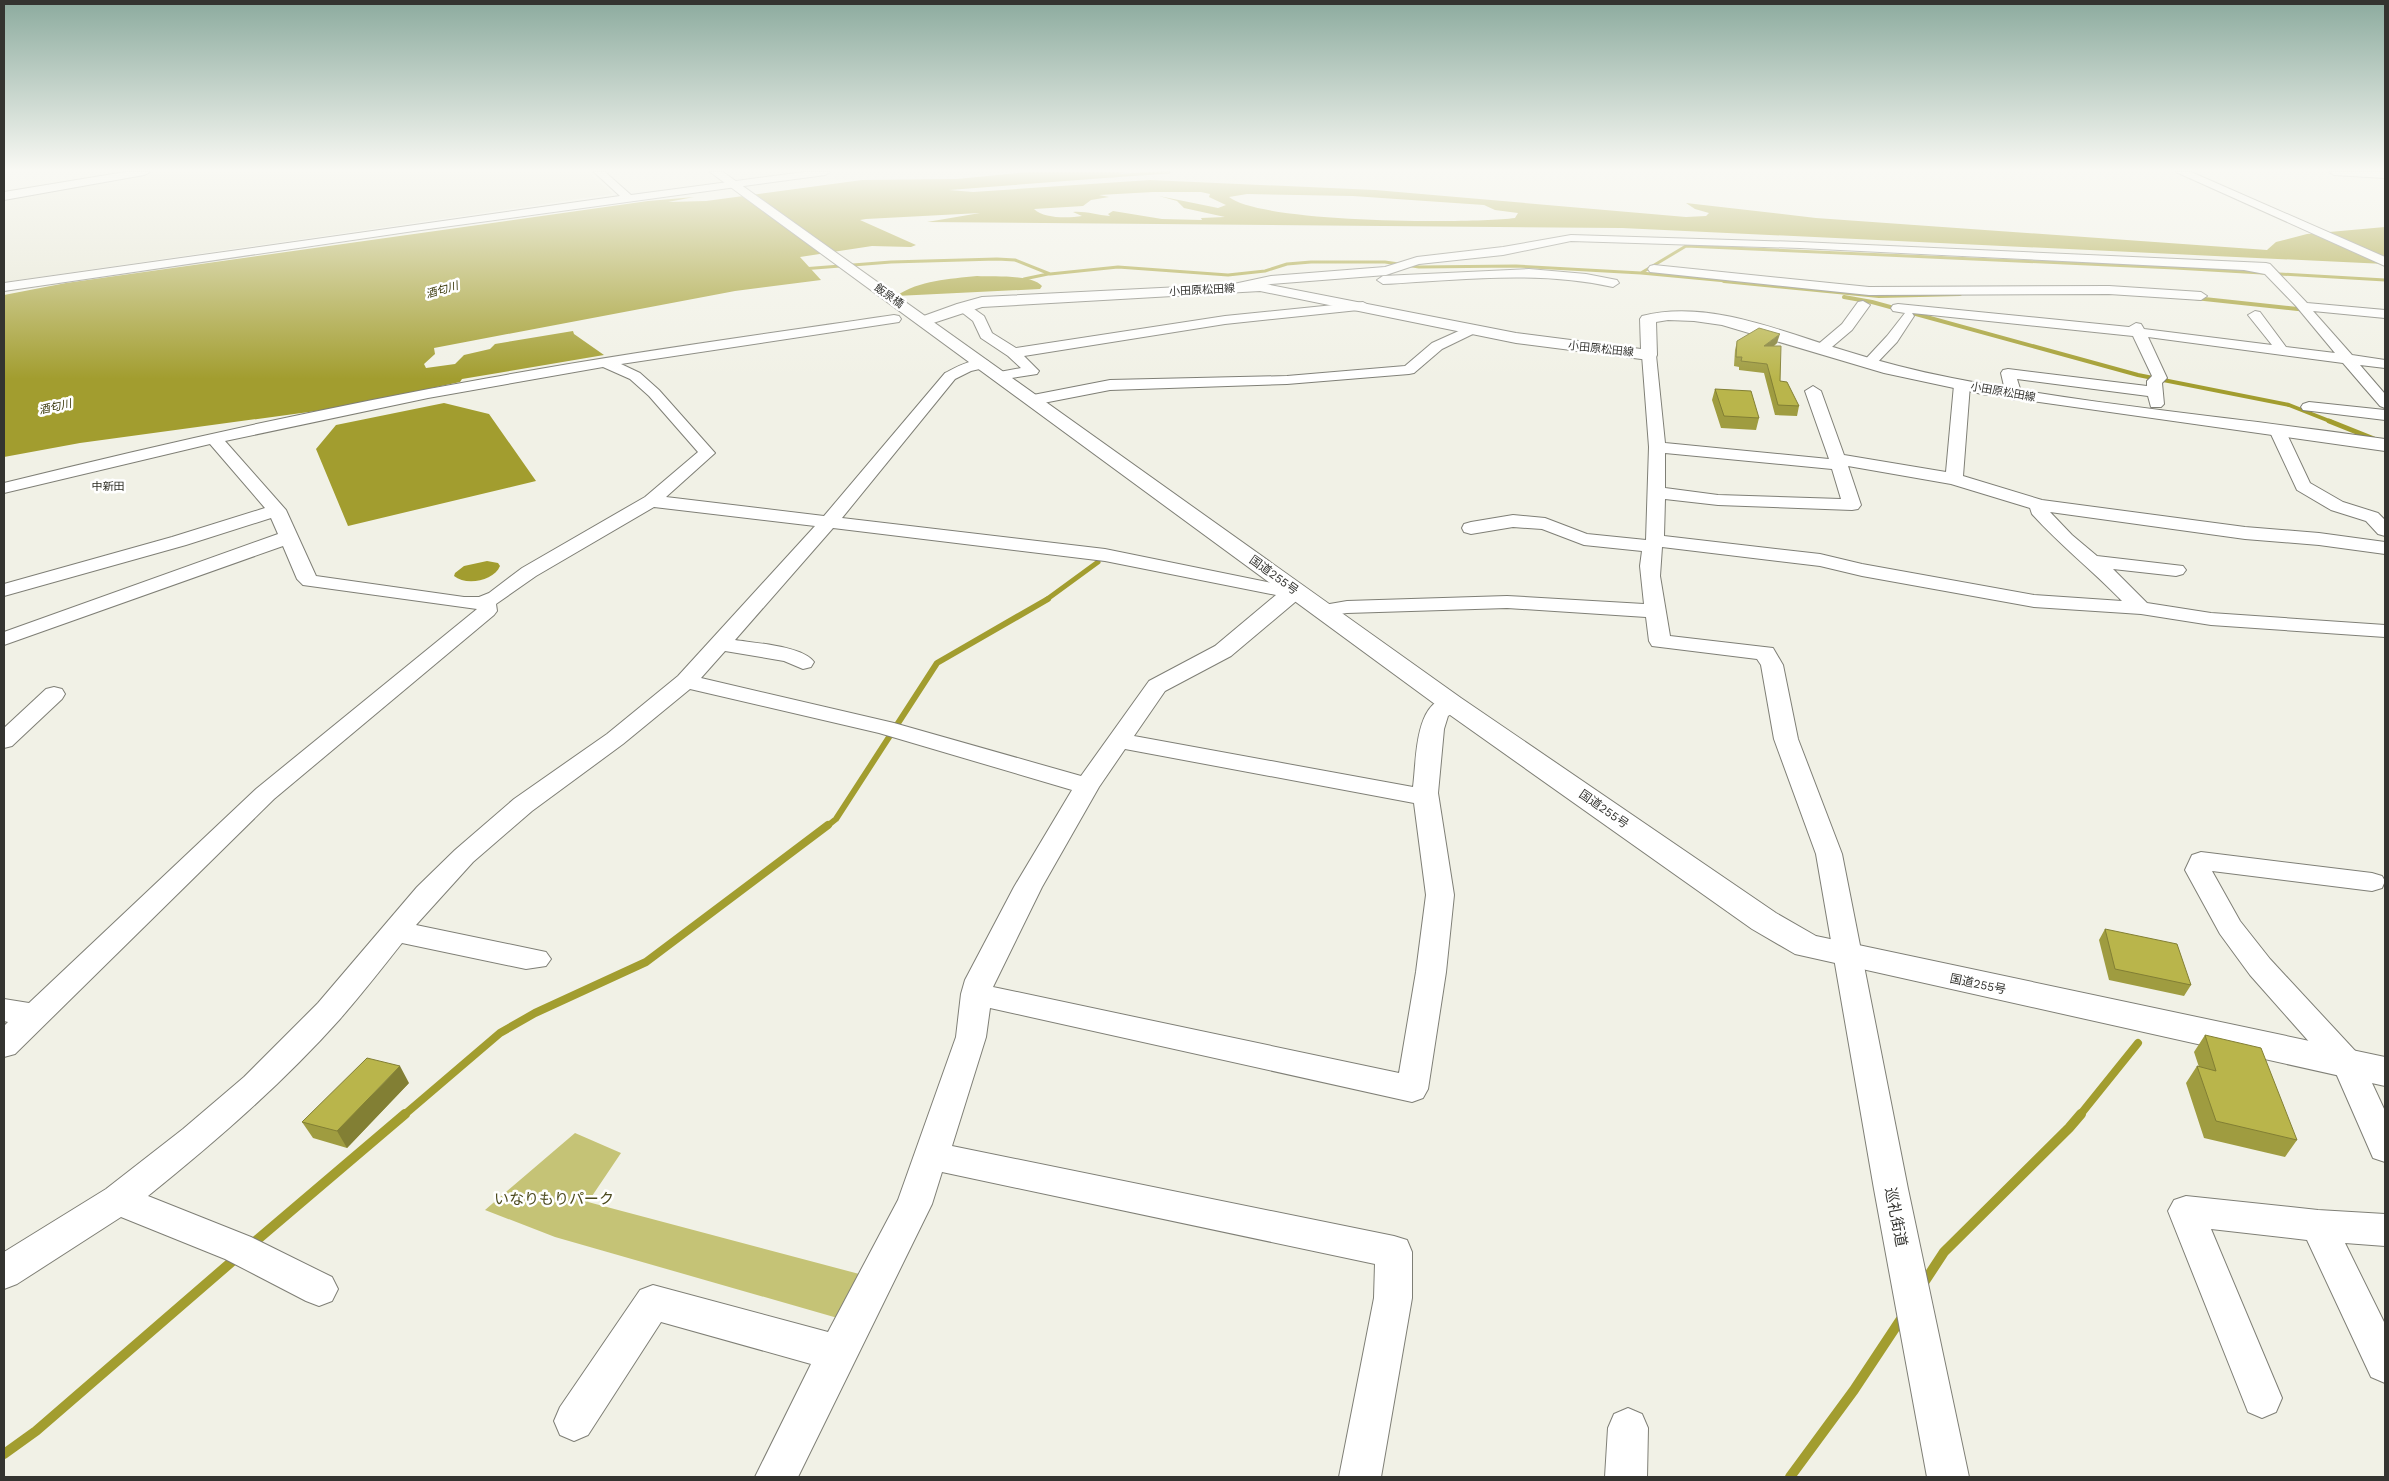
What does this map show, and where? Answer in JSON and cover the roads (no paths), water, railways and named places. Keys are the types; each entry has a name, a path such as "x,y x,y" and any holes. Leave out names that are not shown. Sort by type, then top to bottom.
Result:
{"main road":[{"name":"飯泉橋","path":"813,241 924,321"},
{"path":"2338,241 2385,262"},
{"path":"2351,241 2385,256"},
{"name":"小田原松田線","path":"924,321 982,302 1233,288 1268,288 1472,329 1568,346 1649,355 1648,318 1662,314 1677,314 1735,324 1868,364 2014,395 2385,446"},
{"name":"国道255号","path":"924,321 998,364 1033,400 1297,592 1325,610 1452,704 1764,921 1807,946 2385,1072"}],"street":[{"path":"4,287 326,241"},
{"path":"1233,288 1271,280 1386,270 1404,265 1503,251 1547,241"},
{"path":"1675,241 2228,265 2269,271 2347,357 2385,403"},
{"path":"1654,269 1869,291 2109,290 2201,296"},
{"path":"1268,288 1277,285 1507,274 1587,276 1613,283"},
{"path":"1821,349 1847,327 1863,305"},
{"path":"4,1272 118,1200 195,1139 255,1086 329,1011 395,931 464,856 516,812 615,739 686,681 722,644 754,604 828,523 950,376 966,368 998,364 1225,320 1363,306"},
{"path":"962,307 979,319 998,364"},
{"path":"1941,307 1980,313 2280,346 2385,364"},
{"path":"2303,308 2385,314"},
{"path":"1868,364 1892,339 1903,312 1980,313"},
{"path":"2256,315 2280,346"},
{"path":"4,488 214,439 487,383 604,362 894,318"},
{"path":"1033,400 1110,385 1287,380 1409,370 1437,346 1472,329"},
{"path":"2137,330 2347,357 2385,360"},
{"path":"2137,330 2156,384 2157,414"},
{"path":"1325,610 1347,607 1507,602 1655,611 1650,568 1654,544 1657,447 1649,355"},
{"path":"214,439 277,510 307,579 314,582 464,603 486,602 496,598 529,572 651,502 707,453 654,392 635,376 604,362"},
{"path":"2014,395 2008,373 2156,384"},
{"path":"1954,479 1962,385"},
{"path":"1655,492 1718,500 1852,505 1813,391"},
{"path":"2309,407 2385,415"},
{"path":"2277,430 2303,486 2337,506 2372,517 2385,530"},
{"path":"1657,447 1838,462 1954,479 2040,505 2245,533 2319,539 2385,548"},
{"path":"651,502 1105,555 1272,589 1297,592"},
{"path":"2040,505 2038,510 2064,539 2107,574 2141,608"},
{"path":"4,590 179,542 277,510"},
{"path":"1471,528 1513,521 1545,524 1584,539 1820,560 1862,570 2034,601 2141,608 2211,618 2385,631"},
{"path":"4,639 289,537"},
{"path":"2092,561 2176,570"},
{"path":"776,1477 837,1353 914,1204 932,1156 971,1036 976,994 980,980 1010,921 1087,786 1157,686 1224,651 1284,599 1297,592"},
{"path":"4,1045 265,794 488,611 486,602"},
{"name":"巡礼街道","path":"1655,611 1660,641 1765,653 1772,665 1786,739 1829,854 1891,1189 1948,1477"},
{"path":"722,644 790,656 803,662"},
{"path":"686,681 886,728 1087,786"},
{"path":"4,741 54,694"},
{"path":"976,994 1412,1090 1431,972 1440,895 1426,797 1432,729 1437,712 1452,704"},
{"path":"1118,741 1426,797"},
{"path":"2372,882 2201,861 2198,870 2230,926 2260,967 2348,1064 2385,1148"},
{"path":"395,931 526,959 536,959"},
{"path":"4,1010 34,1016"},
{"path":"932,1156 1394,1252 1393,1298 1360,1477"},
{"path":"118,1200 238,1248 319,1290"},
{"path":"2262,1398 2186,1210 2318,1226 2385,1230"},
{"path":"2318,1226 2385,1364"},
{"path":"574,1421 653,1302 837,1353"},
{"path":"1626,1477 1628,1428"}],"water":[{"name":"酒匂川","path":"363,241 907,241 916,245 911,247 872,246 800,257 821,280 735,291 434,348 435,354 424,364 426,368 455,364 464,355 490,349 495,344 573,331 574,334 604,355 462,379 460,382 338,408 80,443 4,457 4,295 66,283"},
{"path":"1900,241 2142,241 2267,250 2279,241 2385,241 2385,264"},
{"path":"977,276 1021,278 1037,282 1042,286 1040,289 896,296 925,283"},
{"path":"444,403 489,414 536,481 348,526 316,449 336,425"},
{"path":"487,561 498,563 500,566 497,571 486,578 465,581 454,576 464,566"}],"waterway":[{"path":"1641,273 1686,246 2175,268 2385,280"},
{"path":"802,269 891,262 997,259 1015,260 1050,274 1118,267 1228,275 1265,271 1287,264 1311,262 1385,262 1419,267 1516,266 1641,273"},
{"path":"1641,273 1737,282"},
{"path":"1024,279 1048,274"},
{"path":"1724,281 1879,296 1960,294"},
{"path":"1844,297 1872,302 2138,375 2289,405 2332,422"},
{"path":"2195,298 2307,310"},
{"path":"2329,421 2374,439"},
{"path":"1046,600 1098,562"},
{"path":"826,827 836,819 937,663 1048,599"},
{"path":"404,1115 500,1033 535,1013 646,962 828,825"},
{"path":"2080,1115 2138,1043"},
{"path":"251,1245 405,1114"},
{"path":"1923,1284 1944,1252 2081,1114"},
{"path":"4,1454 36,1431 236,1258"},
{"path":"1790,1477 1854,1390 1903,1316"}],"district":[{"name":"中新田","path":"108,486"}],"park label":[{"name":"いなりもりパーク","path":"554,1199"}]}
